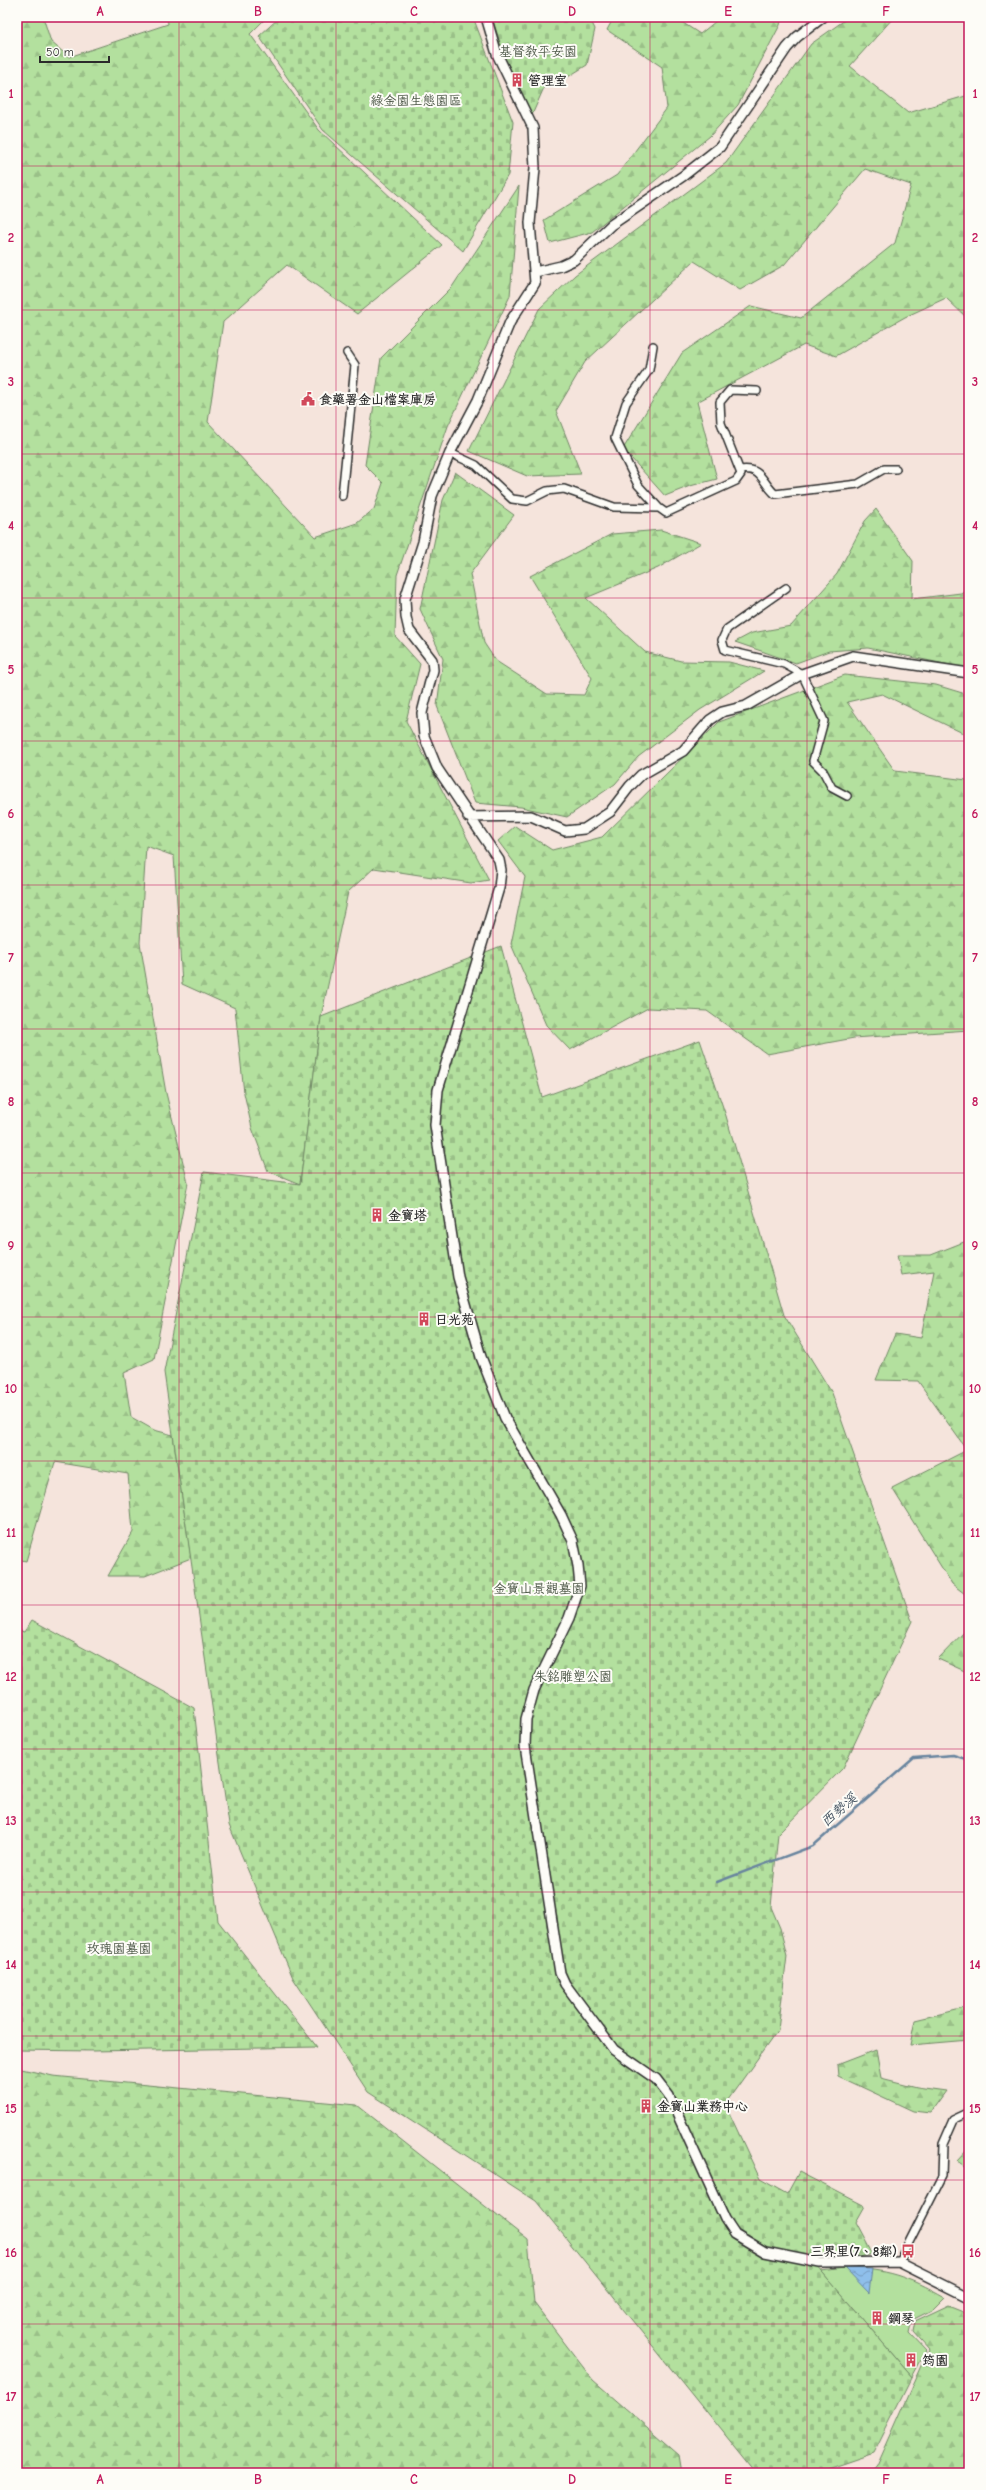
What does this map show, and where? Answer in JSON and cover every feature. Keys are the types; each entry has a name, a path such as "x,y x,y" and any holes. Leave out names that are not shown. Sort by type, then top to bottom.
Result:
{"street":[{"path":"486,17 497,54 533,128 535,168 530,223 535,283 510,322 478,400 450,453 432,496 423,542 405,599 406,617 409,630 432,660 432,670 422,713 424,736 437,768 468,817 499,860 501,876 499,888 467,998 438,1090 435,1125 458,1278 481,1357 505,1418 561,1515 573,1540 578,1566 580,1586 574,1605 534,1690 526,1719 525,1746 560,1973 565,1984 614,2050 656,2079 669,2096 725,2219 735,2234 765,2252 820,2263 899,2262 969,2297"},
{"path":"535,272 562,266 574,260 611,225 683,176 720,147 787,48 797,37 823,17"},
{"path":"652,346 649,370 626,403 615,438 638,485 658,508 666,513 736,482 741,474 721,423 720,402 730,390 757,391"},
{"path":"342,496 355,365 347,353"},
{"path":"450,453 476,465 512,500 527,501 547,491 564,489 614,507 658,508"},
{"path":"740,470 751,469 759,473 775,494 858,484 884,468 896,469"},
{"path":"786,588 727,629 722,640 725,650 784,664 802,674 824,721 813,761 823,771 832,788 847,796"},
{"path":"468,817 531,816 565,831 584,830 610,812 630,786 641,776 683,751 710,720 722,712 746,706 802,674 853,656 969,673"},
{"path":"899,2262 942,2177 943,2144 954,2119 969,2112"}],"green space":[{"path":"17,17 43,17 51,42 69,57 168,24 167,17 267,17 250,34 319,130 442,245 357,314 287,265 223,322 208,422 315,537 357,523 374,509 383,483 365,465 381,358 452,287 519,186 510,296 448,426 397,575 395,636 420,664 406,721 489,880 471,883 374,868 348,892 321,1017 300,1184 268,1171 252,1128 244,1093 235,1008 182,984 174,856 146,846 140,943 166,1093 188,1183 154,1359 124,1373 131,1417 154,1430 173,1435 191,1558 145,1576 108,1576 133,1532 128,1474 55,1462 26,1561 17,1559"},
{"name":"綠金園生態園區","path":"280,17 473,17 513,122 508,175 463,251 323,130 259,36"},
{"name":"基督教平安園","path":"492,17 589,17 595,29 587,65 566,78 546,83 532,115 510,75"},
{"path":"614,17 674,17 700,34 721,17 782,17 780,25 738,105 710,136 592,232 550,243 544,220 617,175 667,108 662,67 607,30"},
{"path":"849,17 894,17 850,66 908,113 969,95 969,320 946,298 905,317 836,356 804,345 697,402 717,479 690,486 665,496 623,449 682,353 751,306 801,318 895,243 911,185 865,169 784,265 740,290 694,261 585,362 556,411 581,474 527,476 469,451 539,309 575,275 726,163 811,44"},
{"path":"455,472 514,515 470,574 484,643 496,661 547,694 584,695 592,678 530,576 612,534 661,530 701,543 658,568 586,598 645,652 681,661 729,662 764,671 700,710 638,757 615,784 567,817 521,807 475,803 437,706 443,659 420,609 443,500"},
{"path":"876,509 913,561 912,599 969,592 969,669 868,648 829,651 796,663 735,642 752,633 791,626 837,574 865,521"},
{"path":"845,675 936,685 969,695 969,736 882,694 847,702 895,771 967,780 969,804 969,1030 854,1038 767,1054 707,1011 648,1008 570,1050 546,1025 511,944 525,877 498,841 515,826 552,850 602,837 719,722"},
{"name":"金寶山景觀墓園","path":"501,946 542,1097 700,1040 726,1116 784,1315 832,1393 912,1621 843,1768 778,1834 771,1907 780,1928 787,1956 778,2030 725,2104 760,2179 787,2194 799,2172 865,2206 856,2222 873,2254 817,2266 912,2377 874,2453 815,2473 755,2473 536,2201 368,2092 293,1978 229,1825 164,1372 204,1172 300,1184 321,1017"},
{"path":"969,1240 969,1597 952,1584 892,1488 967,1450 918,1381 876,1380 895,1334 921,1338 934,1271 901,1275 897,1255 931,1255"},
{"name":"玫瑰園墓園","path":"32,1620 194,1708 218,1921 317,2047 93,2051 17,2050 17,1630 24,1632"},
{"path":"969,1627 969,1673 938,1659"},
{"path":"969,2007 969,2040 910,2045 915,2020"},
{"path":"876,2050 881,2078 917,2087 946,2091 930,2113 913,2111 838,2076 837,2065"},
{"path":"17,2068 53,2076 357,2105 528,2240 534,2303 593,2380 679,2455 682,2473 17,2473"},
{"path":"969,2148 969,2169 957,2161"},
{"path":"845,2268 873,2270 897,2275 920,2284 945,2297 932,2310 912,2320 909,2333 926,2351 912,2377 821,2271"},
{"path":"949,2305 969,2313 969,2473 872,2473 877,2467 929,2350 913,2332 915,2321"}],"water":[{"path":"845,2268 872,2269 869,2293"}],"waterway":[{"name":"西勢溪","path":"717,1882 813,1846 914,1758 953,1755 969,1760"}],"place":[{"name":"管理室","path":"517,80"},
{"name":"食藥署金山檔案庫房","path":"308,399"},
{"name":"金寶塔","path":"377,1215"},
{"name":"日光苑","path":"424,1319"},
{"name":"金寶山業務中心","path":"646,2106"},
{"name":"三界里(7、8鄰)","path":"908,2251"},
{"name":"鋼琴","path":"877,2318"},
{"name":"筠園","path":"911,2360"}],"park label":[{"name":"朱銘雕塑公園","path":"573,1676"}]}
